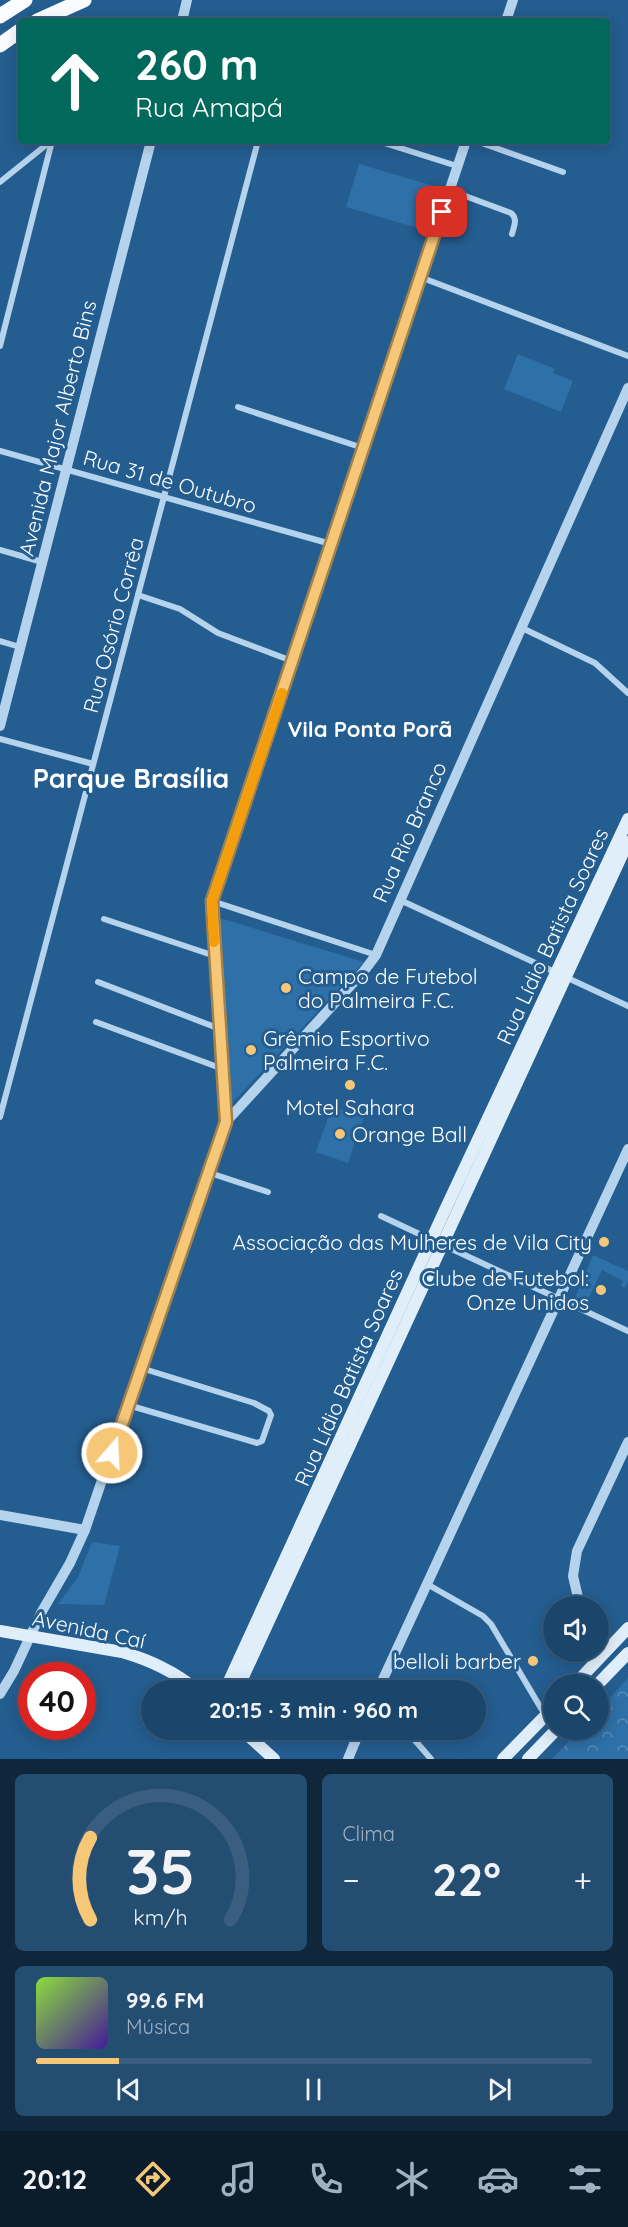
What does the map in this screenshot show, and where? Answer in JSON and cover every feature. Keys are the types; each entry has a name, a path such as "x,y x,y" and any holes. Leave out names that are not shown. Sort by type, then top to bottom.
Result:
{"main road":[{"path":"0,16 25,0"},
{"path":"44,18 84,0"},
{"path":"0,45 18,32"},
{"name":"Rua Lídio Batista Soares","path":"407,1308 431,1240 478,1153 562,975 616,857 628,819"},
{"name":"Rua Lídio Batista Soares","path":"616,857 628,843"},
{"name":"Rua Lídio Batista Soares","path":"240,1680 252,1646 392,1340 407,1308 444,1245 478,1153"},
{"path":"609,1646 628,1628"},
{"name":"Avenida Caí","path":"0,1631 122,1652 174,1673 183,1680"},
{"name":"Rua Lídio Batista Soares","path":"231,1680 252,1646"},
{"path":"608,1674 628,1653"},
{"path":"583,1674 593,1662"},
{"path":"503,1759 543,1717"},
{"path":"253,1740 274,1759"},
{"path":"528,1759 546,1740"}],"street":[{"path":"183,18 188,0"},
{"path":"507,18 513,0"},
{"path":"0,182 47,144"},
{"path":"0,346 50,144"},
{"name":"Avenida Major Alberto Bins","path":"0,726 150,144"},
{"name":"Rua Osório Corrêa","path":"0,1117 2,1102 257,144"},
{"path":"387,144 457,166"},
{"path":"0,1694 41,1613 70,1563 85,1530 226,1122 212,901 465,144"},
{"path":"484,144 563,172"},
{"path":"449,190 511,213 515,221 512,234"},
{"path":"420,277 628,356"},
{"name":"Rua Rio Branco","path":"226,1122 376,955 628,388"},
{"path":"238,407 363,448"},
{"name":"Rua 31 de Outubro","path":"0,451 332,543"},
{"path":"0,550 42,562"},
{"path":"138,595 180,609 218,633 292,661"},
{"path":"522,628 595,663 628,693"},
{"path":"0,641 20,647"},
{"path":"0,739 93,765"},
{"path":"400,900 628,1006"},
{"path":"212,901 376,955"},
{"path":"104,919 215,956"},
{"path":"98,982 220,1029"},
{"path":"96,1022 223,1069"},
{"path":"383,1680 628,1149"},
{"path":"207,1172 268,1192"},
{"path":"381,1216 628,1331"},
{"path":"128,1405 260,1443 271,1415 269,1411 254,1402 141,1368"},
{"path":"578,1596 573,1576 577,1551 628,1442"},
{"path":"0,1515 85,1530"},
{"path":"426,1584 483,1616 491,1624 543,1702"},
{"path":"602,1662 608,1674"},
{"path":"348,1759 356,1740"},
{"path":"415,1740 431,1759"}],"green space":[{"path":"359,164 434,186 421,229 346,207"},
{"path":"518,354 555,369 553,373 573,381 561,412 504,389"},
{"path":"220,918 364,962 231,1104"},
{"name":"Orange Ball","path":"332,1106 364,1117 348,1163 316,1152"},
{"path":"593,1255 628,1271 628,1282 624,1288 621,1286 623,1281 602,1270 586,1304 575,1298"},
{"path":"92,1542 120,1546 104,1605 58,1604 78,1577"},
{"path":"628,1678 628,1759 552,1759 570,1740 609,1740 609,1699"}],"slow traffic":[{"path":"214,942 212,901 282,693"}],"place":[{"name":"Campo de Futebol do Palmeira F.C.","path":"286,988"},
{"name":"Grêmio Esportivo Palmeira F.C.","path":"251,1050"},
{"name":"Motel Sahara","path":"350,1085"},
{"name":"Orange Ball","path":"340,1134"},
{"name":"Associação das Mulheres de Vila City","path":"604,1242"},
{"name":"Clube de Futebol: Onze Unidos","path":"601,1290"},
{"name":"belloli barber","path":"533,1661"}],"district":[{"name":"Vila Ponta Porã","path":"370,729"},
{"name":"Parque Brasília","path":"131,778"}],"route":[{"path":"112,1453 226,1122 212,901 442,212"}]}
